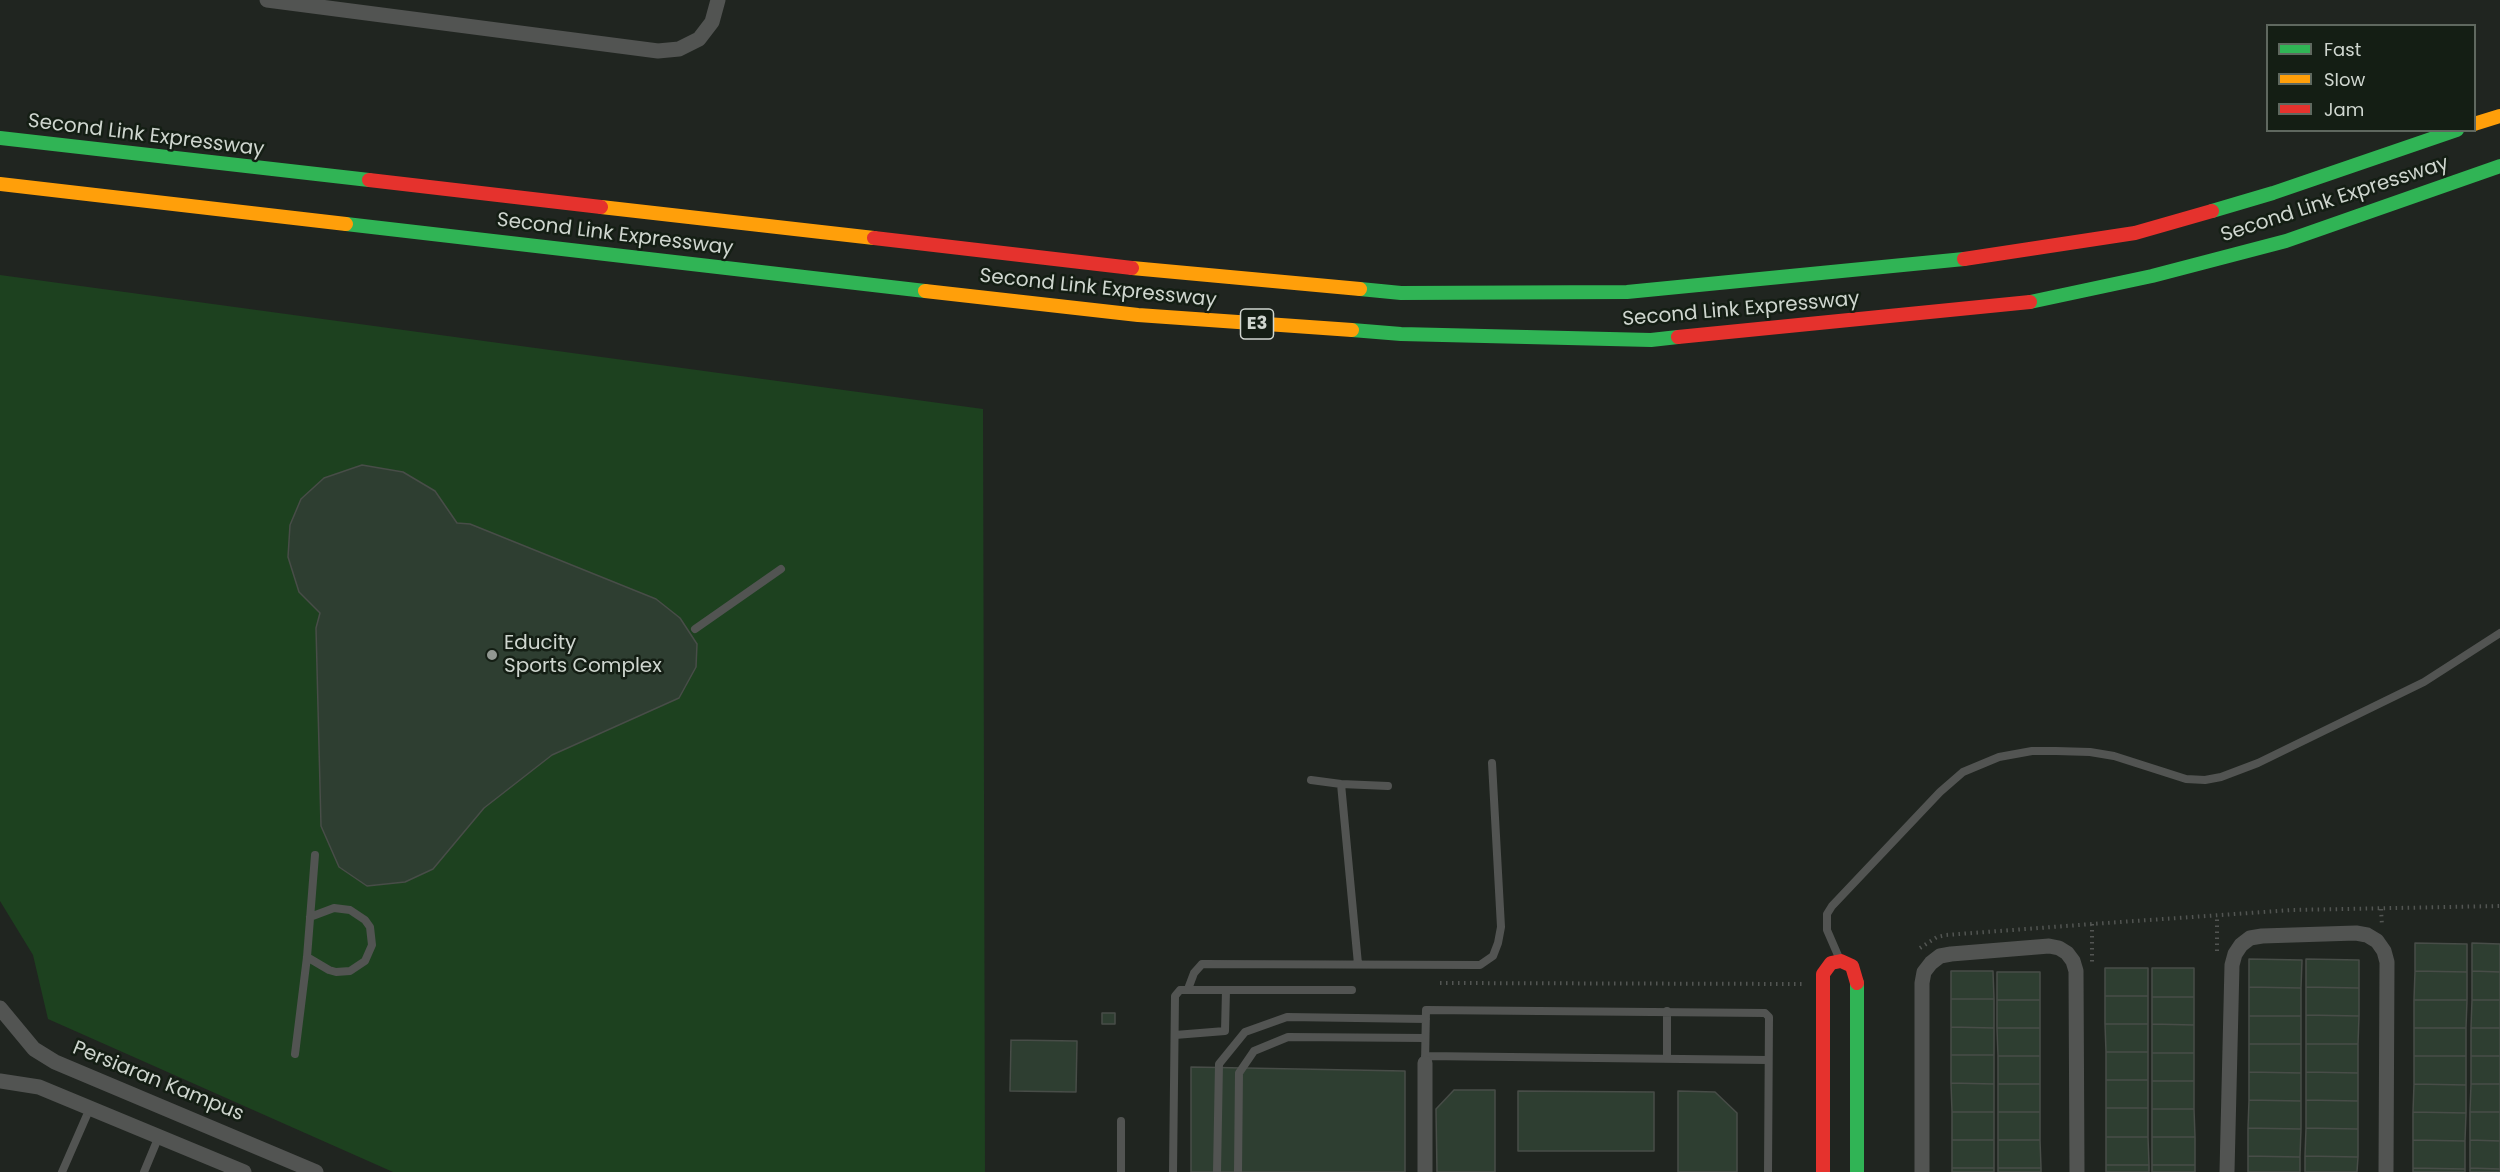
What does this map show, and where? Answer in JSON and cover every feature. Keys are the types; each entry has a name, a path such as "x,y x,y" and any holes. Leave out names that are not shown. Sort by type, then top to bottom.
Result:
{"main road":[{"path":"2476,124 2500,116"},
{"name":"Second Link Expressway","path":"0,138 1114,266 1401,293 1627,292 1992,256 2135,233 2273,193 2451,132"},
{"name":"Second Link Expressway","path":"0,184 1138,315 1401,334 1652,340 2017,305 2152,276 2286,241 2500,166"},
{"path":"1823,1172 1823,974 1831,963 1841,961 1852,966 1857,977 1857,1172"}],"street":[{"path":"267,0 658,51 679,49 699,39 712,22 718,0"},
{"path":"2227,1172 2232,965 2235,954 2250,938 2356,933 2367,935 2377,941 2384,951 2387,988 2386,1172"},
{"path":"1922,1172 1922,983 1924,972 1940,956 2049,946 2059,948 2073,961 2076,987 2078,1172"},
{"name":"Persiaran Kampus","path":"0,1008 34,1049 55,1062 316,1172"},
{"path":"1425,1060 1425,1172"},
{"path":"0,1081 39,1087 236,1170"}],"lane":[{"path":"695,629 781,569"},
{"path":"1841,961 1827,930 1827,914 1832,906 1940,792 1963,772 1999,757 2056,751 2090,752 2115,756 2186,778 2205,780 2221,777 2258,762 2424,682 2500,633"},
{"path":"1188,989 1194,972 1202,964 1480,965 1493,956 1501,927 1492,763"},
{"path":"1311,780 1388,786"},
{"path":"1341,784 1358,964"},
{"path":"295,1054 307,957 315,855"},
{"path":"307,957 329,970 350,971 365,961 372,945 370,927 358,914 350,910 334,908 310,917"},
{"path":"1173,1172 1175,996 1180,990 1352,990"},
{"path":"1175,1035 1225,1031 1226,990"},
{"path":"1667,1011 1667,1058"},
{"path":"1217,1172 1219,1064 1245,1032 1287,1017 1667,1011 1761,1012 1768,1017 1768,1172"},
{"path":"1426,1014 1425,1060 1667,1058 1768,1060"},
{"path":"1238,1172 1239,1073 1254,1052 1288,1038 1425,1038"},
{"path":"62,1172 90,1107"},
{"path":"1121,1172 1122,1121"},
{"path":"144,1172 159,1136"}],"path":[{"path":"1916,952 1937,937 1957,934 2292,910 2500,906"}],"green space":[{"name":"Educity Sports Complex","path":"0,275 983,409 985,1172 393,1172 48,1019 33,955 0,901"}],"building":[{"path":"362,465 403,472 435,491 457,523 470,524 656,599 680,618 697,644 696,667 679,698 552,755 484,808 433,869 405,882 367,886 339,867 321,826 316,628 320,613 299,592 288,557 290,525 301,499 324,478"},
{"path":"2415,943 2467,944 2467,972 2415,971"},
{"path":"2472,943 2500,944 2500,972 2472,971"},
{"path":"2249,959 2302,960 2301,988 2249,987"},
{"path":"2306,959 2359,960 2359,988 2306,987"},
{"path":"2105,968 2148,968 2148,996 2105,996"},
{"path":"2152,968 2194,968 2194,997 2152,997"},
{"path":"1951,971 1993,971 1994,999 1951,999"},
{"path":"2415,971 2467,972 2467,1000 2414,1000"},
{"path":"2472,971 2500,972 2500,1000 2472,1000"},
{"path":"1997,972 2040,972 2040,1000 1997,1000"},
{"path":"2249,987 2301,988 2301,1016 2249,1016"},
{"path":"2306,987 2359,988 2359,1016 2306,1015"},
{"path":"2105,996 2148,996 2148,1024 2105,1024"},
{"path":"2152,997 2194,997 2194,1025 2152,1024"},
{"path":"1951,999 1994,999 1994,1028 1951,1027"},
{"path":"1997,1000 2040,1000 2040,1028 1997,1028"},
{"path":"2414,1000 2467,1000 2466,1028 2414,1028"},
{"path":"2472,1000 2500,1000 2500,1028 2471,1028"},
{"path":"1102,1013 1115,1013 1115,1024 1102,1024"},
{"path":"2306,1015 2359,1016 2358,1044 2306,1044"},
{"path":"2249,1016 2301,1016 2301,1044 2249,1044"},
{"path":"2105,1024 2148,1024 2148,1052 2106,1052"},
{"path":"2152,1024 2194,1025 2194,1053 2152,1053"},
{"path":"1951,1027 1994,1028 1994,1055 1951,1055"},
{"path":"1997,1028 2040,1028 2040,1056 1998,1056"},
{"path":"2414,1028 2466,1028 2466,1056 2414,1056"},
{"path":"2471,1028 2500,1028 2500,1056 2471,1056"},
{"path":"1011,1040 1077,1041 1076,1092 1010,1091"},
{"path":"2249,1044 2301,1044 2301,1073 2249,1072"},
{"path":"2306,1044 2358,1044 2358,1073 2306,1072"},
{"path":"2106,1052 2148,1052 2148,1080 2106,1080"},
{"path":"2152,1053 2194,1053 2194,1081 2152,1081"},
{"path":"1951,1055 1994,1055 1994,1084 1951,1083"},
{"path":"1998,1056 2040,1056 2040,1084 1998,1084"},
{"path":"2414,1056 2466,1056 2466,1085 2414,1084"},
{"path":"2471,1056 2500,1056 2500,1084 2471,1084"},
{"path":"1191,1067 1405,1071 1405,1172 1191,1172"},
{"path":"2249,1072 2301,1073 2301,1101 2249,1100"},
{"path":"2306,1072 2358,1073 2358,1101 2306,1100"},
{"path":"2106,1080 2148,1080 2148,1108 2106,1108"},
{"path":"2152,1081 2194,1081 2194,1109 2152,1109"},
{"path":"1951,1083 1994,1084 1994,1112 1952,1112"},
{"path":"1998,1084 2040,1084 2040,1112 1998,1112"},
{"path":"2414,1084 2466,1085 2466,1113 2413,1112"},
{"path":"2471,1084 2500,1084 2500,1112 2470,1112"},
{"path":"1454,1090 1495,1090 1495,1172 1437,1172 1436,1109"},
{"path":"1518,1091 1654,1092 1654,1151 1518,1151"},
{"path":"1678,1091 1715,1092 1737,1113 1737,1172 1678,1172"},
{"path":"2249,1100 2301,1101 2301,1129 2248,1128"},
{"path":"2306,1100 2358,1101 2358,1129 2306,1128"},
{"path":"2106,1108 2148,1108 2148,1137 2106,1137"},
{"path":"2152,1109 2194,1109 2195,1137 2152,1137"},
{"path":"1952,1112 1994,1112 1994,1140 1952,1140"},
{"path":"1998,1112 2040,1112 2040,1140 1998,1140"},
{"path":"2413,1112 2466,1113 2465,1141 2413,1140"},
{"path":"2470,1112 2500,1112 2500,1141 2470,1140"},
{"path":"2248,1128 2301,1129 2300,1157 2248,1156"},
{"path":"2306,1128 2358,1129 2358,1157 2305,1156"},
{"path":"2106,1137 2148,1137 2149,1165 2106,1165"},
{"path":"2152,1137 2195,1137 2195,1165 2152,1165"},
{"path":"1952,1140 1994,1140 1994,1168 1952,1168"},
{"path":"1998,1140 2040,1140 2041,1168 1998,1168"},
{"path":"2413,1140 2465,1141 2465,1169 2413,1168"},
{"path":"2470,1140 2500,1141 2500,1169 2470,1168"},
{"path":"2248,1156 2300,1157 2300,1172 2248,1172"},
{"path":"2305,1156 2358,1157 2357,1172 2305,1172"},
{"path":"2106,1165 2149,1165 2149,1172 2106,1172"},
{"path":"2152,1165 2195,1165 2195,1172 2152,1172"},
{"path":"1952,1168 1994,1168 1994,1172 1952,1172"},
{"path":"1998,1168 2041,1168 2041,1172 1998,1172"},
{"path":"2413,1168 2465,1169 2465,1172 2413,1172"},
{"path":"2470,1168 2500,1169 2500,1172 2470,1172"}],"traffic: fast":[{"path":"2212,211 2273,193 2451,132"},
{"path":"0,138 369,180"},
{"path":"2030,302 2152,276 2286,241 2500,166"},
{"path":"346,224 925,291"},
{"path":"1360,289 1401,293 1627,292 1964,259"},
{"path":"1352,330 1401,334 1651,340 1678,337"},
{"path":"1857,983 1857,1172"}],"traffic: slow":[{"path":"2476,123 2500,116"},
{"path":"0,184 346,224"},
{"path":"601,207 874,238"},
{"path":"1132,268 1360,289"},
{"path":"925,291 1138,315 1352,330"}],"traffic: jam":[{"path":"369,180 601,207"},
{"path":"1964,259 2135,233 2212,211"},
{"path":"874,238 1132,268"},
{"path":"1678,337 2030,302"},
{"path":"1823,1172 1823,974 1831,963 1841,961 1852,966 1857,983"}],"place":[{"name":"Educity Sports Complex","path":"492,655"}]}
